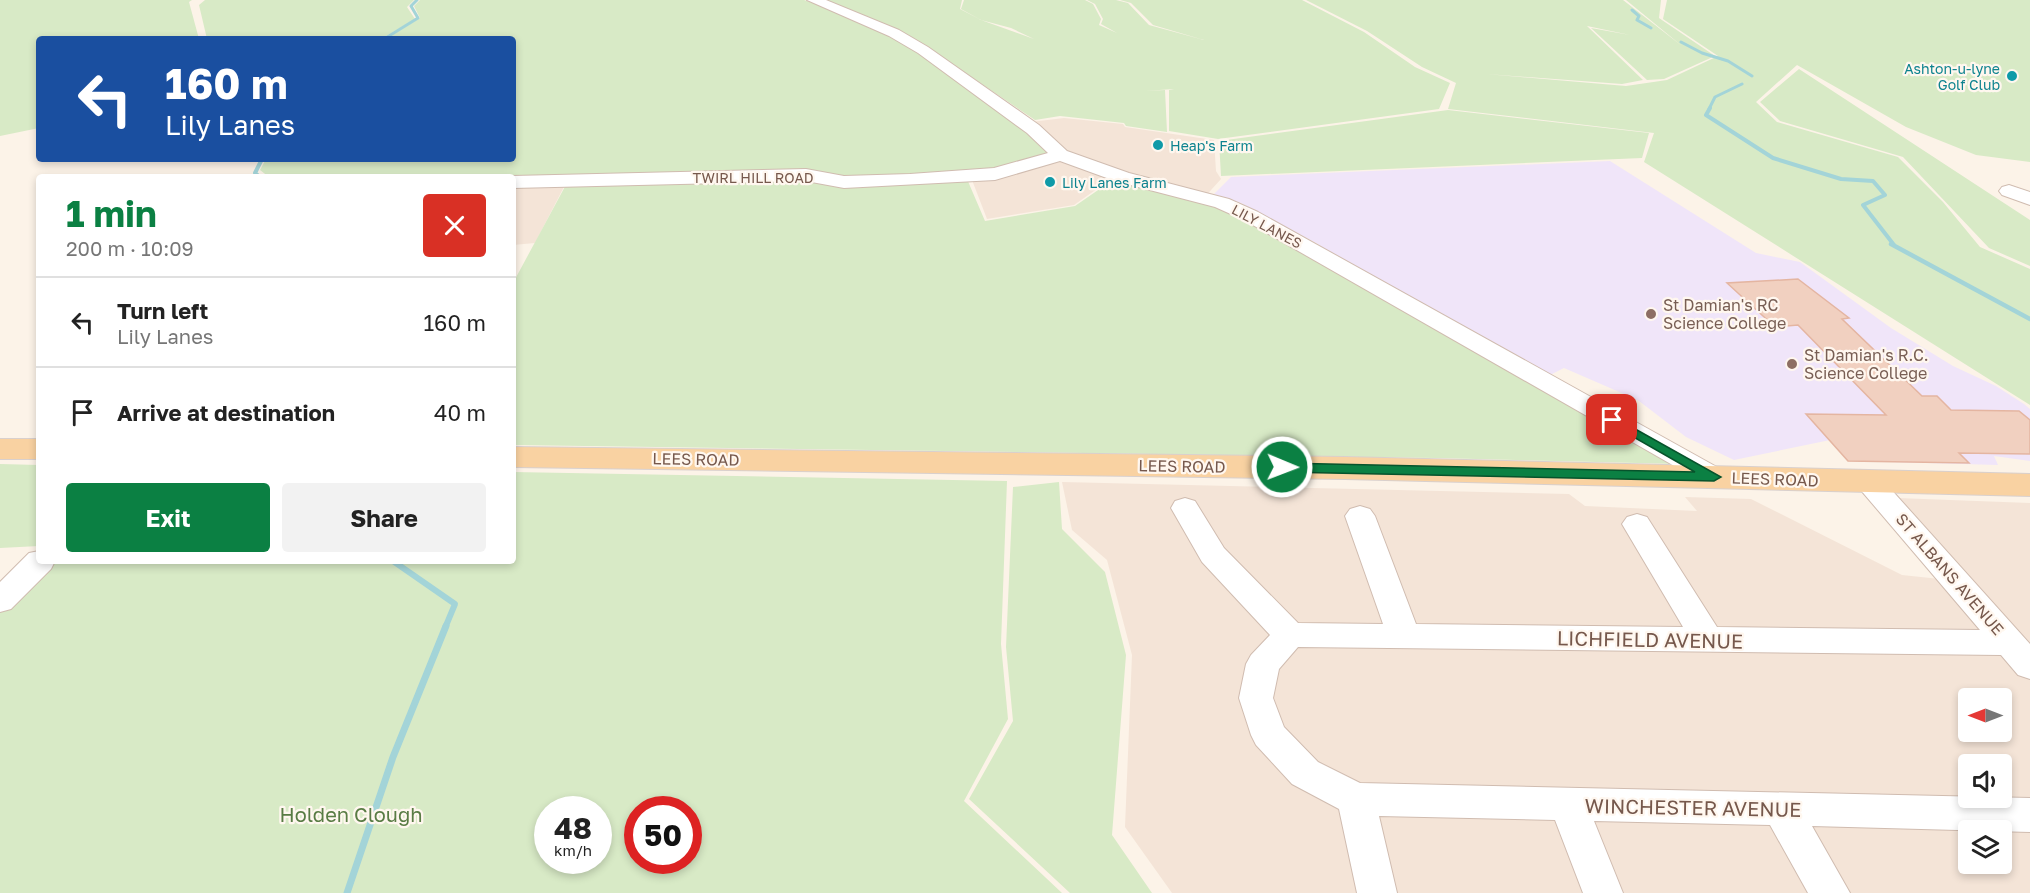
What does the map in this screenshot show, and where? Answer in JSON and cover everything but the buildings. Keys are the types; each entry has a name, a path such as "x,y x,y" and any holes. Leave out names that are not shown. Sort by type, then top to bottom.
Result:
{"main road":[{"path":"0,449 36,449"},
{"name":"LEES ROAD","path":"516,457 1345,468 2030,484"}],"street":[{"name":"LILY LANES","path":"814,0 894,33 923,50 1033,129 1061,155 1122,177 1222,203 1251,216 1714,477"},
{"name":"TWIRL HILL ROAD","path":"516,182 806,175 844,182 910,180 995,174 1061,155"},
{"path":"2009,191 2030,199"},
{"name":"ST ALBANS AVENUE","path":"1869,482 2020,655"},
{"path":"1185,508 1213,555 1290,635 1263,664 1256,698 1269,735 1305,773 1356,800 1377,893"},
{"path":"1360,516 1404,636"},
{"path":"1637,524 1708,640"},
{"path":"0,601 37,564"},
{"name":"LICHFIELD AVENUE","path":"1290,635 1708,640 2020,655"},
{"name":"WINCHESTER AVENUE","path":"1356,800 2030,815"},
{"path":"1568,804 1603,893"},
{"path":"1781,809 1830,893"}],"shaded area":[{"path":"1064,118 1123,124 1125,127 1214,140 1216,171 1221,179 1202,200 1114,177 1074,205 987,219 972,180 1070,160 1031,122"},
{"name":"St Damian's RC Science College","path":"1610,161 1756,253 1800,262 1891,328 1953,366 1996,386 2024,404 2030,409 2030,461 1994,456 1998,465 1855,461 1835,439 1734,460 1686,437 1639,401 1564,368 1544,378 1339,260 1318,244 1241,203 1214,194 1231,177"},
{"path":"567,181 535,243 516,245 516,185"},
{"path":"1062,482 1569,494 1585,506 1697,511 1685,497 1751,499 1902,575 1968,582 1897,498 2030,503 2030,893 1172,893 1125,827 1132,655 1107,560 1072,530"}],"green space":[{"path":"0,0 192,0 189,2 198,36 36,36 36,129 0,136"},
{"path":"205,0 414,0 407,7 415,19 386,36 206,36 199,5"},
{"path":"420,0 804,0 863,20 892,36 1014,118 1052,153 1003,168 849,180 516,178 516,174 265,174 260,170 264,162 516,162 516,36 391,36 420,18 414,6"},
{"path":"822,0 962,0 960,9 981,20 961,9 964,0 1085,0 1093,4 1101,19 1099,25 1117,33 1101,24 1103,19 1095,4 1087,0 1116,0 1128,3 1149,25 1204,40 1153,25 1131,3 1120,0 1302,0 1364,32 1415,67 1450,83 1439,109 1218,139 1169,131 1169,90 1174,89 1145,91 1165,90 1167,132 1126,126 1124,123 1060,116 1035,120 918,41","holes":["981,20 1011,28 1034,39"]},
{"path":"1306,0 1623,0 1682,46 1626,0 1661,0 1659,18 1715,56 1664,79 1647,80 1591,28 1630,35 1587,26 1643,80 1622,84 1486,74 1626,86 1667,80 1718,56 1663,19 1667,0 2030,0 2030,162 1976,155 1906,127 1797,65 1756,102 1777,122 1898,157 1943,202 1980,247 2030,269 2030,405 1644,162 1654,133 1448,109 1456,83 1422,67 1367,31"},
{"path":"1799,69 2030,220 2030,266 1989,248 1903,157 1780,121 1760,102"},
{"path":"1448,110 1649,133 1642,158 1221,176 1219,141"},
{"path":"967,179 985,221 1075,206 1114,179 1219,206 1679,464 1436,458 516,445 516,277 568,181"},
{"path":"0,464 36,465 36,546 0,548"},
{"name":"Holden Clough","path":"516,472 1007,481 1001,644 1008,719 964,801 1062,893 0,893 0,612 49,564 516,564"},
{"path":"1059,482 1062,529 1105,572 1126,655 1112,835 1152,893 1070,893 969,799 1013,721 1006,647 1013,487"}],"waterway":[{"path":"389,36 418,18 411,6 417,0"},
{"path":"1632,10 1639,16 1637,20 1651,28"},
{"path":"1681,42 1702,53 1728,61 1752,76"},
{"path":"1709,109 1715,97 1742,84"},
{"path":"1710,108 1706,115 1773,158 1841,179 1873,181 1885,195 1863,205 1894,245"},
{"path":"256,174 260,162"},
{"path":"1891,244 2030,319"},
{"path":"397,564 455,604 445,628"},
{"path":"347,893 393,757 446,626"}],"place":[{"name":"Ashton-u-lyne Golf Club","path":"2012,76"},
{"name":"Heap's Farm","path":"1158,145"},
{"name":"Lily Lanes Farm","path":"1050,182"},
{"name":"St Damian's RC Science College","path":"1651,314"},
{"name":"St Damian's R.C. Science College","path":"1792,364"}],"route":[{"path":"1282,467 1714,477 1612,420"}]}
